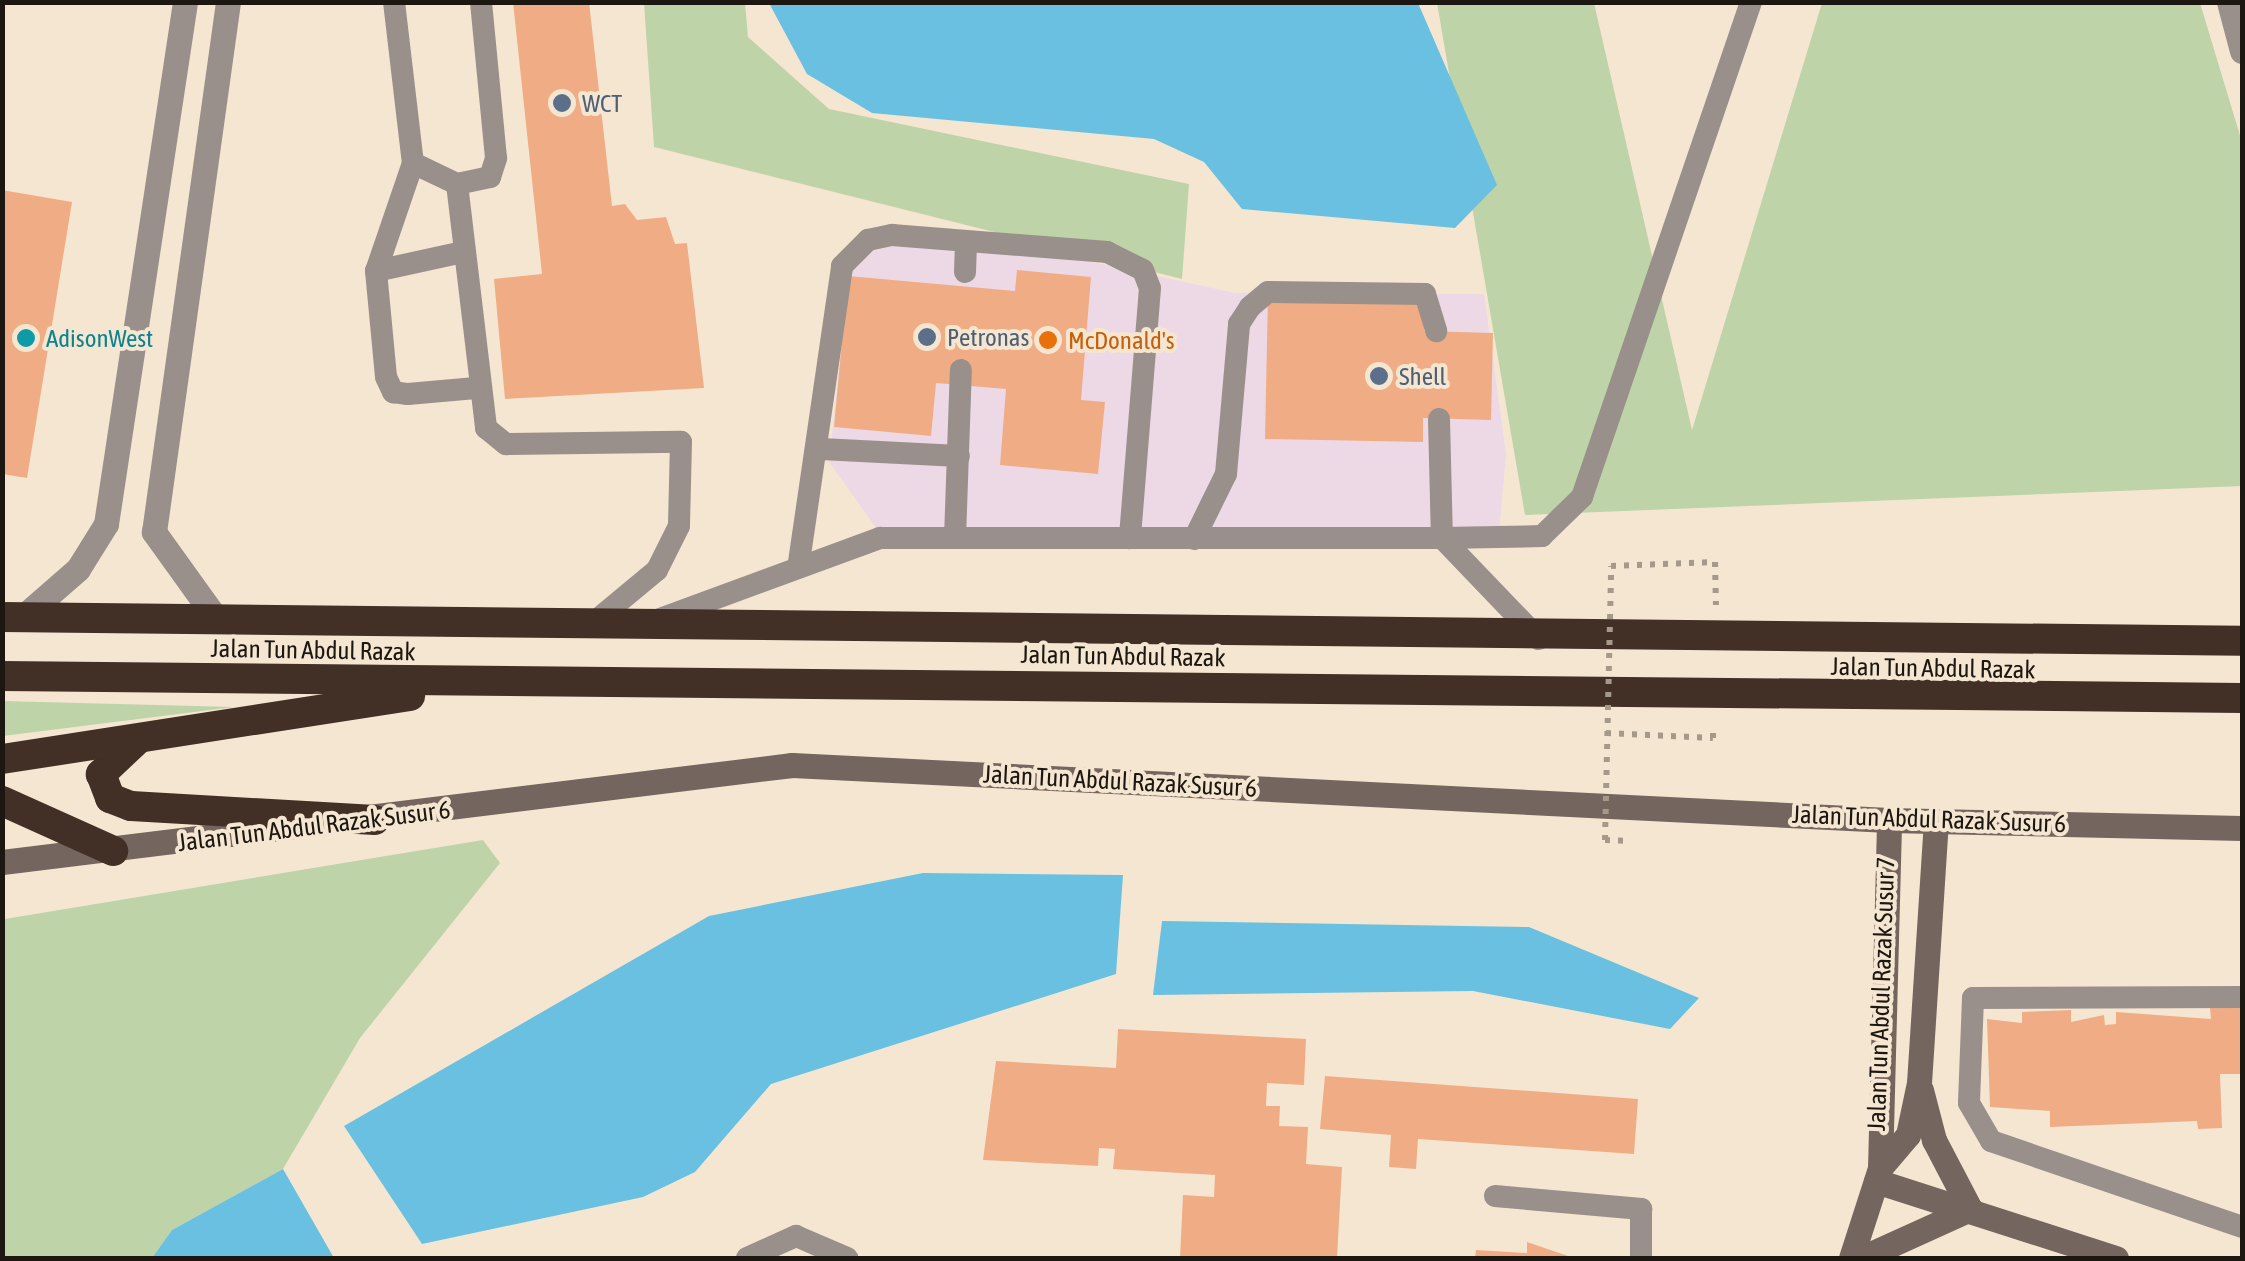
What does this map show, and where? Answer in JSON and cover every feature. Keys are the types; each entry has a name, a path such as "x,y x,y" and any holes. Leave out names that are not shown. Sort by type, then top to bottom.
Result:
{"highway":[{"name":"Jalan Tun Abdul Razak","path":"13,618 598,619 1540,639 2242,642"},
{"name":"Jalan Tun Abdul Razak","path":"2,676 2242,698"},
{"path":"2,759 496,682"},
{"path":"144,736 101,774 110,798 130,806 375,820"},
{"path":"2,801 112,850"}],"street":[{"path":"13,618 78,569 106,524 185,2"},
{"path":"215,617 154,532 228,2"},
{"path":"2229,2 2242,51"},
{"name":"Jalan Tun Abdul Razak Susur 6","path":"2,862 375,820 792,765 1889,820 2242,828"},
{"name":"Jalan Tun Abdul Razak Susur 7","path":"1878,1174 1874,1146 1889,820"},
{"name":"Jalan Tun Abdul Razak Susur 7","path":"1851,1258 1878,1174 1908,1134 1919,1083 1936,821"},
{"path":"1919,1083 1934,1140 1970,1209"},
{"path":"1878,1174 2116,1258"},
{"path":"1862,1258 1970,1209"}],"lane":[{"path":"394,2 413,163 376,271 393,392 476,388"},
{"path":"413,163 457,184 490,178 496,158 481,2"},
{"path":"657,620 800,562 880,538 1542,536 1582,496 1752,2"},
{"path":"457,184 476,388 486,428 506,444 681,442 679,526 658,570 598,619"},
{"path":"800,562 821,449 842,266 851,250 892,235 966,244 1107,252 1143,270 1150,288 1130,538"},
{"path":"966,244 966,272"},
{"path":"376,271 463,252"},
{"path":"1194,539 1226,474 1239,324 1250,307 1268,292 1425,294 1436,332"},
{"path":"955,538 962,370"},
{"path":"1439,418 1442,538 1540,639"},
{"path":"821,449 958,456"},
{"path":"2242,997 1973,998 1969,1104 1991,1141 2242,1227"},
{"path":"1494,1196 1641,1209 1641,1258"},
{"path":"747,1258 796,1236 848,1258"}],"path":[{"path":"1605,840 1612,566 1715,562"},
{"path":"1606,733 1713,738"}],"shaded area":[{"path":"894,244 1083,260 1235,293 1484,294 1506,454 1499,533 877,529 829,462 850,269 873,247"}],"green space":[{"path":"644,3 745,3 748,37 829,109 1189,184 1182,279 654,147"},
{"path":"1437,3 1594,3 1692,430 1822,3 2200,3 2242,142 2242,486 1525,515"},
{"path":"3,701 234,707 3,736"},
{"path":"483,840 500,863 360,1038 283,1169 172,1230 152,1258 3,1258 5,919"}],"water":[{"path":"769,3 1418,3 1497,185 1455,228 1242,209 1204,162 1154,139 872,113 807,74"},
{"path":"923,873 1123,875 1116,974 771,1084 695,1172 643,1197 422,1244 344,1126 709,916"},
{"path":"1162,921 1529,927 1699,998 1670,1029 1473,991 1153,995"},
{"path":"283,1169 334,1258 152,1258 172,1230"}],"building":[{"name":"WCT","path":"513,2 589,2 612,206 625,204 637,220 666,217 675,244 687,243 704,388 505,399 494,279 542,274"},
{"name":"AdisonWest","path":"2,190 72,202 27,478 2,474"},
{"path":"1017,270 1091,277 1081,400 1105,402 1098,474 1000,465 1006,389 936,383 931,436 834,427 848,276 1015,291"},
{"name":"Shell","path":"1268,294 1425,298 1424,331 1493,333 1491,420 1423,418 1423,442 1265,439"},
{"path":"2242,1007 2242,1074 2220,1074 2222,1128 2198,1129 2197,1121 2050,1127 2050,1111 1990,1107 1987,1019 2022,1023 2022,1012 2071,1010 2071,1022 2104,1015 2105,1025 2116,1024 2116,1012 2211,1019 2210,1008"},
{"path":"1118,1029 1306,1039 1304,1085 1267,1083 1266,1106 1280,1106 1279,1126 1308,1127 1306,1164 1342,1167 1337,1258 1180,1258 1183,1195 1214,1197 1215,1175 1113,1169 1115,1149 1099,1148 1098,1166 983,1160 996,1061 1116,1068"},
{"path":"1325,1076 1638,1099 1634,1154 1418,1139 1416,1169 1389,1167 1391,1135 1320,1129"},
{"path":"1527,1242 1574,1258 1475,1258 1476,1250 1527,1253"}],"place":[{"name":"WCT","path":"562,103"},
{"name":"Petronas","path":"927,337"},
{"name":"AdisonWest","path":"26,338"},
{"name":"McDonald's","path":"1048,340"},
{"name":"Shell","path":"1379,376"}]}
